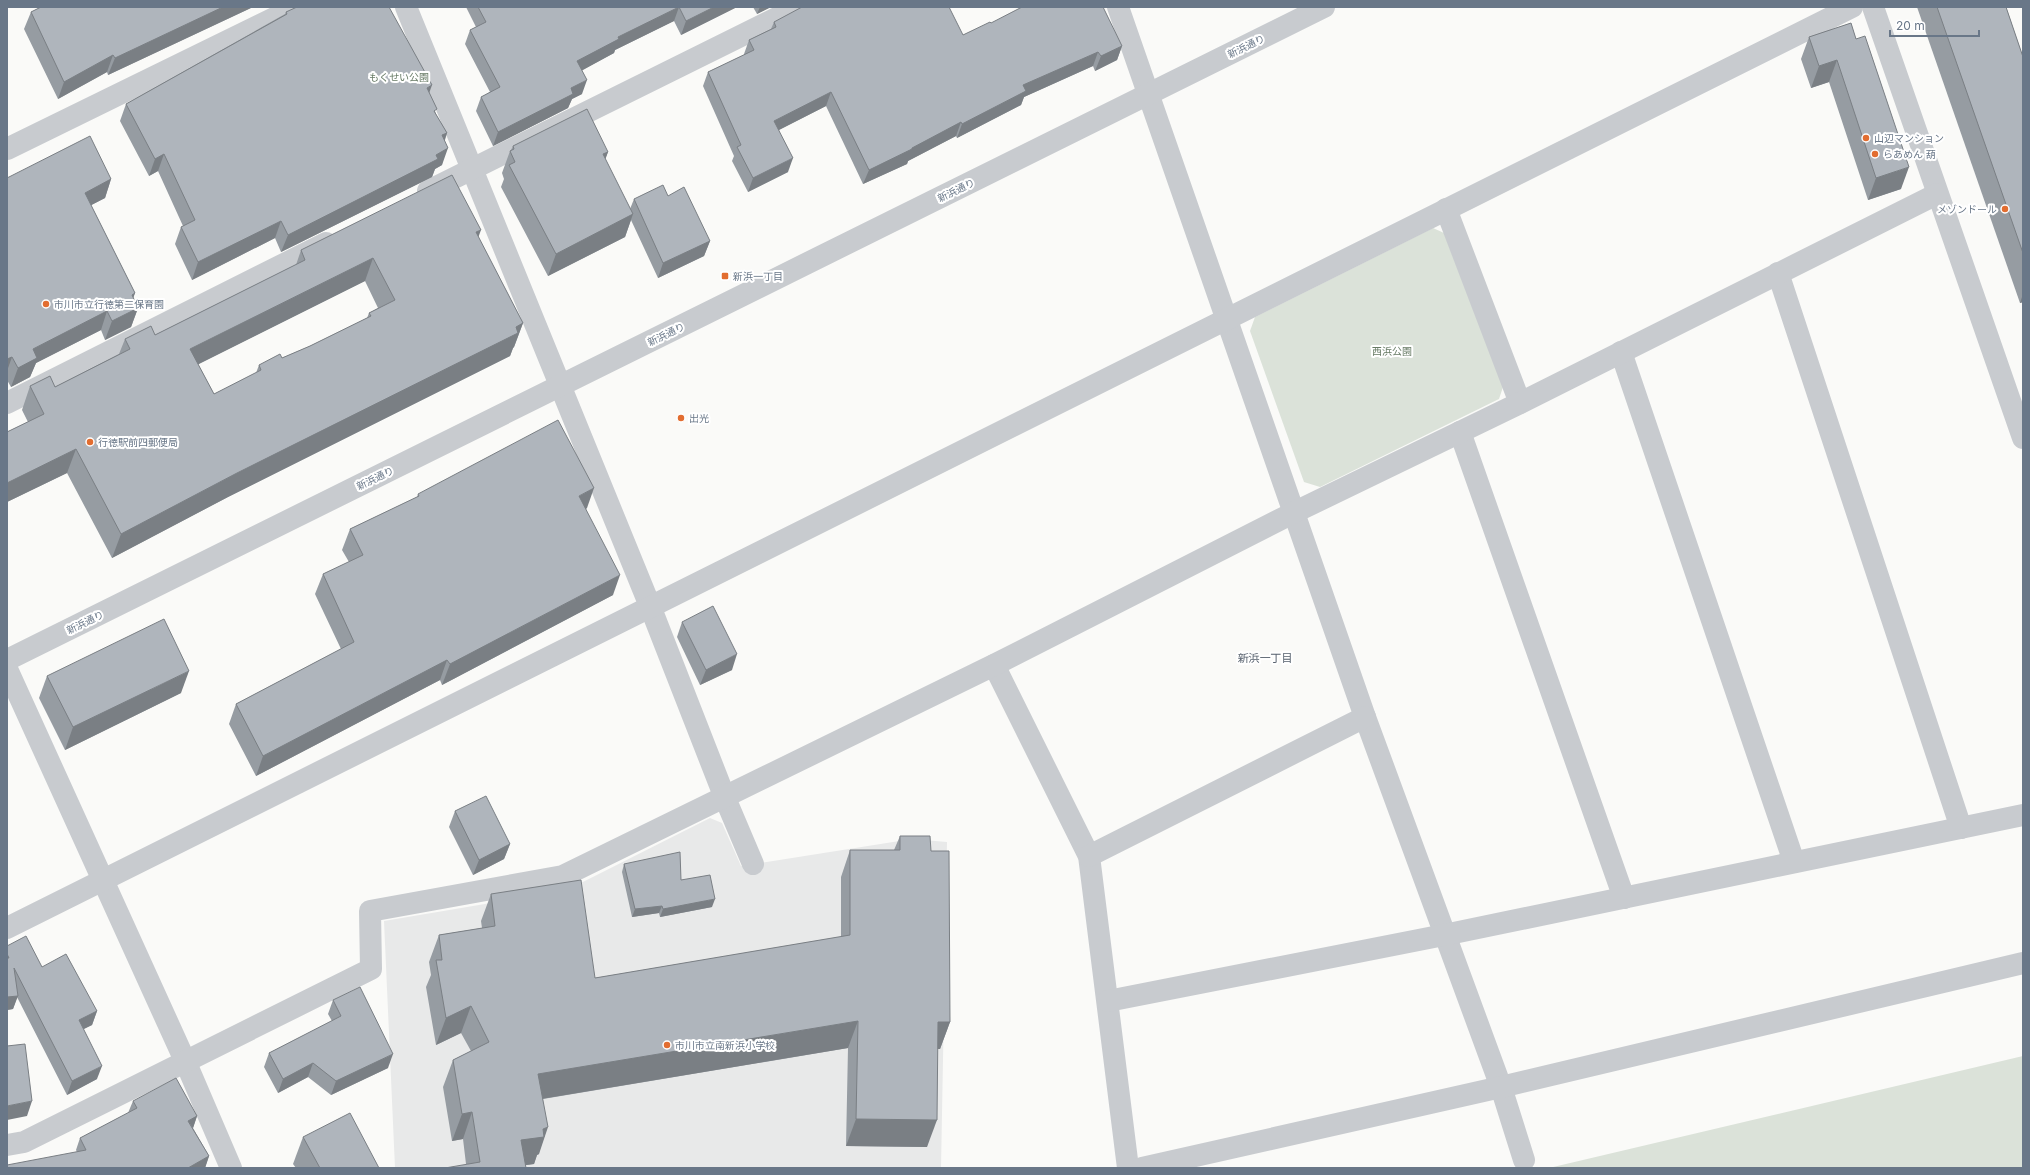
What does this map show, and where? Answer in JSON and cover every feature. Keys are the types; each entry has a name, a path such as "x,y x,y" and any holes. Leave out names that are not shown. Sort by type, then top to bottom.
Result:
{"street":[{"path":"7,149 297,7"},
{"path":"406,7 650,606 725,798 753,864"},
{"path":"408,201 799,7"},
{"path":"1118,7 1293,513 1444,935 1501,1086 1524,1160"},
{"name":"新浜通り","path":"7,660 1324,7"},
{"path":"7,928 1852,7"},
{"path":"1873,7 2023,438"},
{"path":"7,1145 24,1142 186,1063 371,969 370,911 563,876 994,665 1293,513 1520,403 1937,194"},
{"path":"1446,209 1520,403"},
{"path":"7,403 345,233"},
{"path":"1778,273 1961,828"},
{"path":"1621,352 1794,862"},
{"path":"1460,432 1624,898"},
{"path":"994,665 1089,856 1128,1168"},
{"path":"7,668 186,1063 230,1168"},
{"path":"1089,856 1365,717"},
{"path":"1108,1001 1444,935 2023,815"},
{"path":"1142,1168 1501,1086 2023,963"}],"shaded area":[{"name":"市川市立南新浜小学校","path":"710,818 722,823 741,866 912,839 947,842 941,1168 395,1168 384,921 567,890"}],"green space":[{"name":"西浜公園","path":"1433,228 1444,233 1503,387 1499,399 1320,487 1304,482 1250,331 1255,317"},
{"path":"2023,1056 2023,1168 1549,1168"}],"building":[{"path":"41,7 223,7 115,58 113,55 64,82 31,12"},
{"path":"297,7 389,7 432,85 427,88 437,109 434,111 447,133 442,135 448,148 436,155 438,159 288,235 281,221 198,262 181,227 195,220 164,154 155,159 126,104"},
{"path":"478,7 679,7 618,37 619,39 577,61 587,80 571,88 573,94 498,132 481,97 500,87 470,30 486,22"},
{"path":"679,7 714,7 686,21"},
{"path":"802,7 949,7 963,35 1022,7 1103,7 1122,46 1101,56 1098,52 1023,85 1026,91 962,124 961,122 912,149 869,170 831,92 774,121 793,158 753,178 737,147 741,145 708,72 754,50 749,40 776,27 774,22"},
{"name":"メゾンドール","path":"1937,7 2006,7 2023,57 2023,253"},
{"path":"1851,23 1856,39 1865,36 1909,167 1876,178 1837,60 1819,66 1809,37"},
{"path":"587,109 608,152 603,154 633,214 556,254 509,165 515,162 510,151 514,149 513,146"},
{"path":"90,136 111,179 85,193 135,293 132,295 138,308 112,321 107,311 33,349 37,358 18,368 12,357 7,359 7,178"},
{"path":"452,175 481,230 476,232 523,323 516,327 518,333 237,473 121,534 76,449 7,483 7,432 44,414 30,386 50,376 55,387 130,349 125,339 151,326 155,335 305,260 301,250","holes":["373,258 395,300 369,313 371,316 310,346 282,358 280,354 259,365 261,370 214,394 190,349"]},
{"path":"663,185 668,196 684,187 710,241 663,263 634,199"},
{"path":"558,420 594,488 579,496 620,575 450,664 447,660 263,756 236,704 354,642 323,574 363,555 350,529 419,496 418,494"},
{"path":"713,606 737,654 706,670 682,622"},
{"path":"164,619 189,671 73,727 47,676"},
{"path":"486,796 510,844 479,860 455,811"},
{"path":"900,836 930,836 931,851 949,851 950,1022 938,1022 937,1120 856,1119 858,1021 538,1074 548,1127 543,1129 544,1137 521,1140 526,1168 445,1168 480,1162 472,1112 462,1114 453,1060 489,1042 471,1006 446,1018 436,960 442,960 439,935 495,926 491,894 581,880 595,978 850,935 850,850 900,850"},
{"path":"680,852 681,880 710,875 715,899 663,909 662,906 635,909 624,864"},
{"path":"26,936 42,967 66,954 97,1011 79,1020 102,1066 72,1081 14,968 18,996 7,997 7,958 9,958 7,954 7,946"},
{"path":"360,987 393,1054 336,1081 313,1063 283,1079 269,1053 341,1016 333,1000"},
{"path":"25,1044 32,1101 7,1106 7,1046"},
{"path":"176,1078 197,1116 188,1121 209,1156 188,1168 7,1168 7,1165 86,1150 80,1138 137,1108 133,1101"},
{"path":"350,1113 379,1168 320,1168 303,1137"}],"place":[{"name":"山辺マンション","path":"1866,138"},
{"name":"らあめん 葫","path":"1875,154"},
{"name":"メゾンドール","path":"2005,209"},
{"name":"新浜一丁目","path":"725,276"},
{"name":"市川市立行徳第二保育園","path":"46,304"},
{"name":"出光","path":"681,418"},
{"name":"行徳駅前四郵便局","path":"90,442"},
{"name":"市川市立南新浜小学校","path":"667,1045"}],"district":[{"name":"新浜一丁目","path":"1265,658"}],"park label":[{"name":"もくせい公園","path":"399,77"}]}
